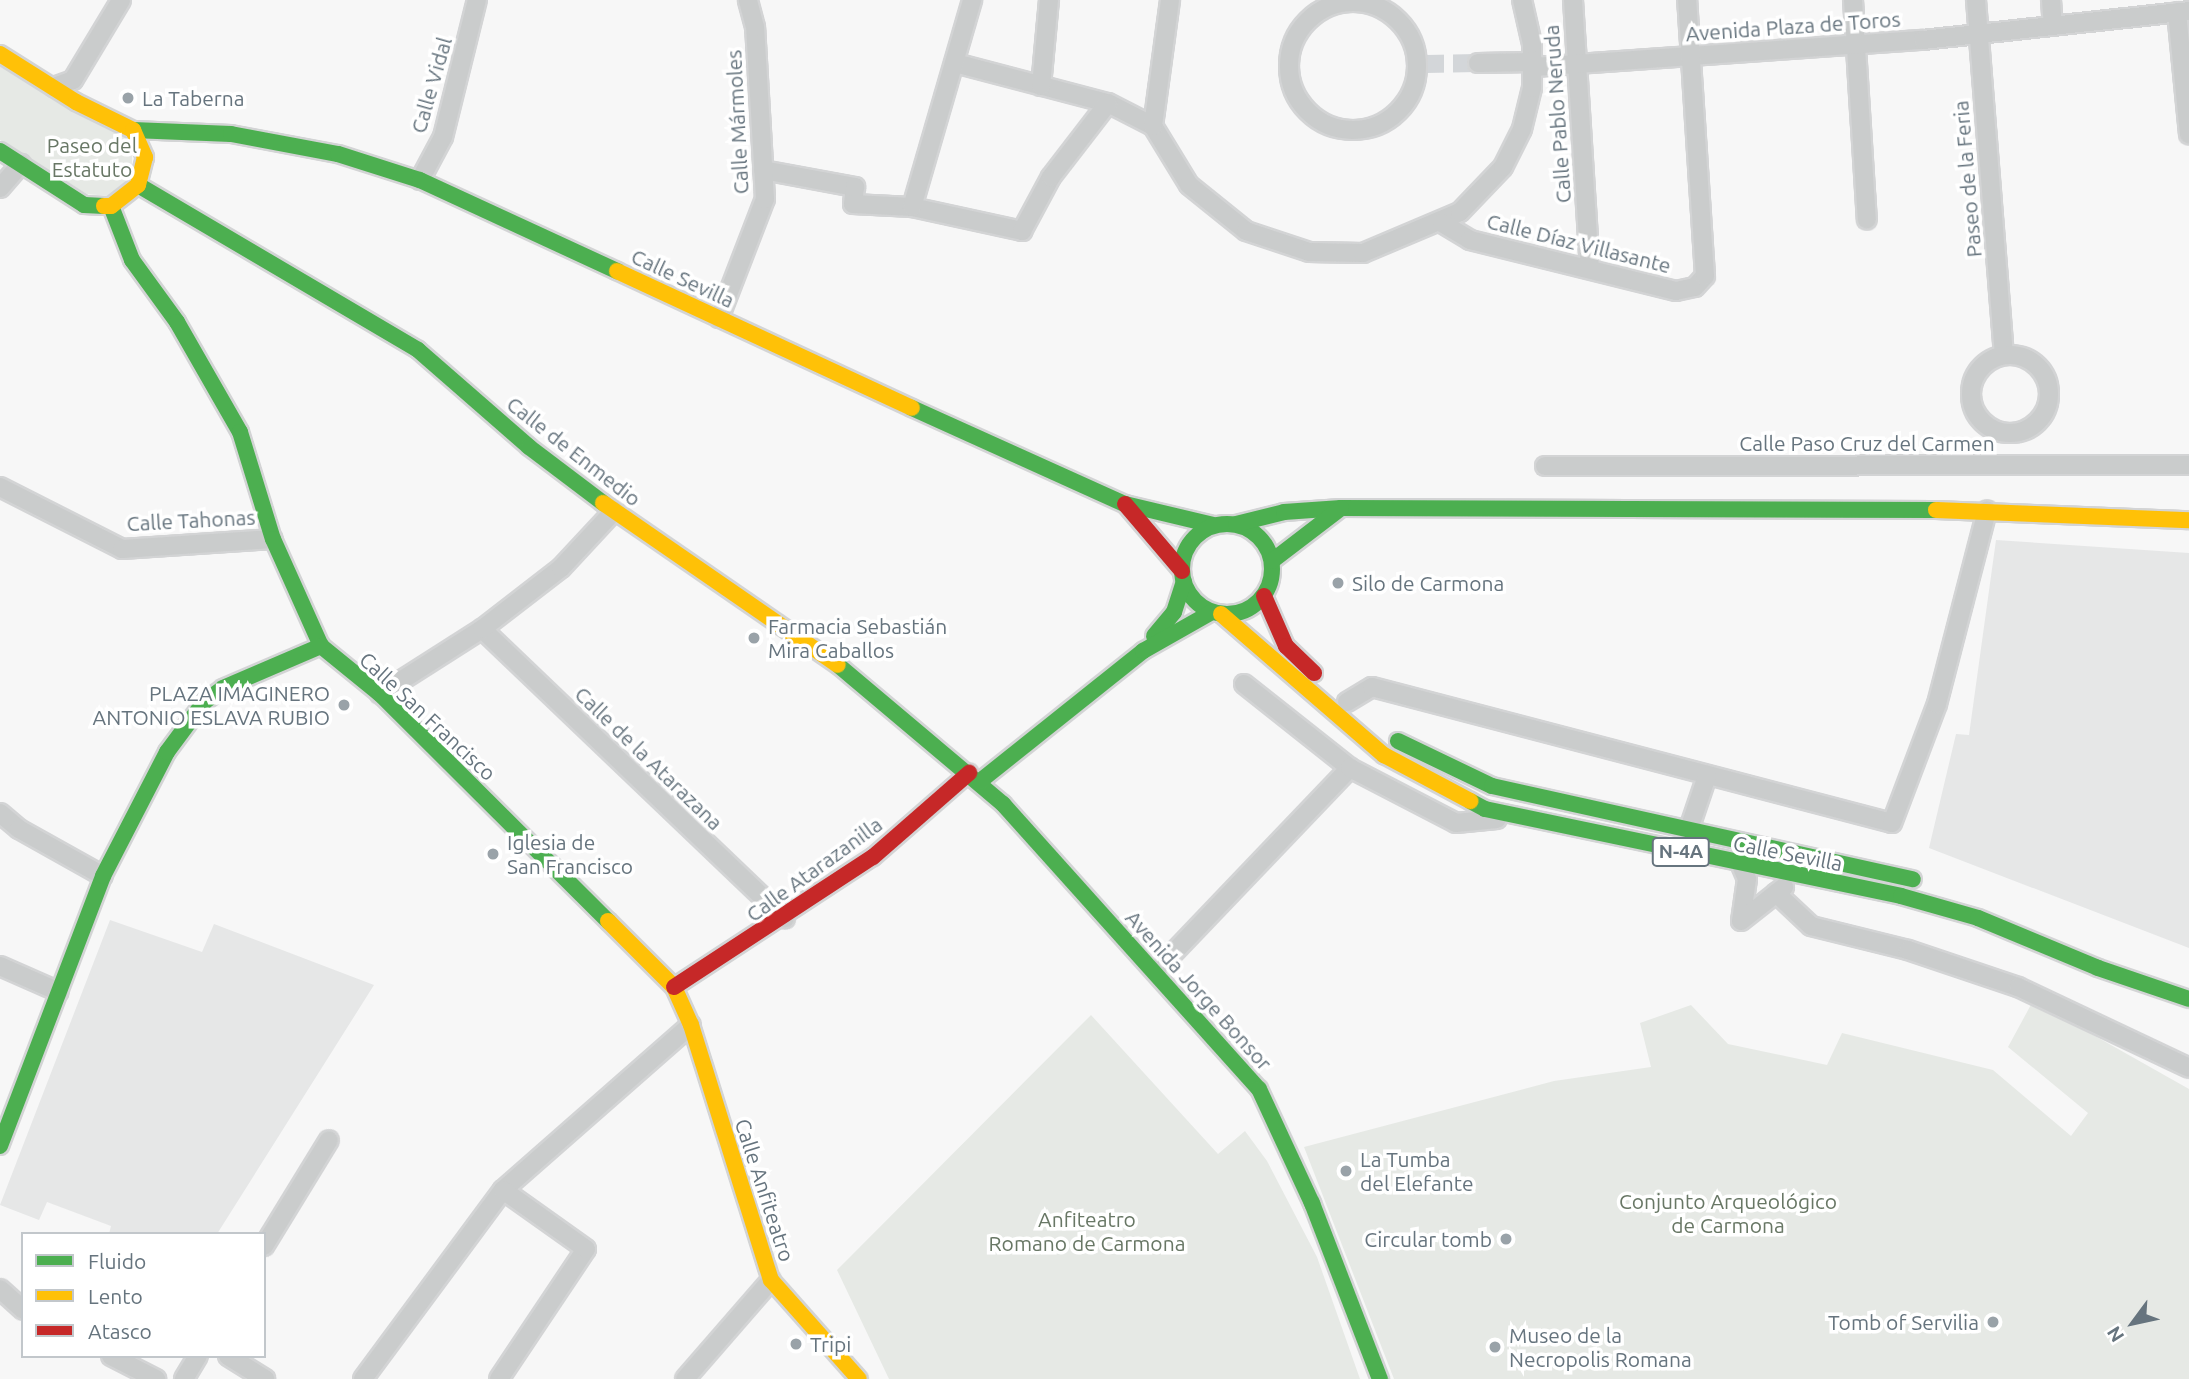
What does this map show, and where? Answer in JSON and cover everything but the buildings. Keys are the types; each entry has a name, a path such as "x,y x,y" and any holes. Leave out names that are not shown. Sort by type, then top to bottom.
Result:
{"main road":[{"path":"0,54 60,85 133,130 145,157 138,185 111,206 84,205 0,151"},
{"name":"Calle Sevilla","path":"133,130 211,131 338,154 420,180 1125,504"},
{"path":"145,157 164,144 211,131"},
{"name":"Calle de Enmedio","path":"138,185 418,350 529,447 614,511 867,685 974,778"},
{"name":"Calle San Francisco","path":"111,206 132,260 177,322 240,432 273,538 321,646 380,694 674,987"},
{"path":"1125,504 1213,525 1236,524 1284,512 1341,508 1987,510 2189,520"},
{"path":"1125,504 1183,577 1190,595 1216,613"},
{"path":"1272,561 1341,508"},
{"path":"974,778 1143,651 1216,613 1245,611 1264,596 1270,585 1272,561 1260,537 1236,524"},
{"path":"1143,651 1174,612 1190,543 1213,525"},
{"name":"Calle Sevilla","path":"1264,596 1286,646 1347,702 1379,727 1492,786 1688,832 1829,857 1931,884"},
{"name":"Calle Sevilla","path":"1216,613 1384,754 1433,785 1485,810 1901,896 1978,918 2098,968 2189,999"},
{"path":"0,1146 103,876 167,752 204,702 223,688 321,646"},
{"name":"Calle Atarazanilla","path":"674,987 785,919 873,857 974,778"},
{"name":"Avenida Jorge Bonsor","path":"974,778 1156,971 1259,1089 1312,1203 1380,1379"},
{"path":"2120,956 2189,992"},
{"name":"Calle Anfiteatro","path":"674,987 691,1025 771,1280 859,1379"}],"street":[{"path":"60,85 73,80 121,0"},
{"name":"Calle Vidal","path":"420,180 443,136 477,0"},
{"name":"Calle Mármoles","path":"719,318 765,199 755,27 748,0"},
{"path":"912,207 972,0"},
{"path":"1041,86 1049,0"},
{"path":"1153,126 1170,0"},
{"path":"955,63 1108,103 1153,126 1175,167 1205,202 1269,241 1309,252 1355,255 1395,236 1442,223 1476,198 1503,167 1522,129 1534,64 1522,0"},
{"name":"Calle Pablo Neruda","path":"1573,0 1590,268"},
{"path":"1687,0 1690,56"},
{"path":"1853,0 1867,220"},
{"name":"Paseo de la Feria","path":"1976,0 2004,355"},
{"path":"2051,0 2053,26"},
{"path":"1354,2 1382,9 1398,20 1414,45 1421,64 1415,84 1400,111 1377,127 1354,131 1330,127 1305,109 1293,90 1289,67 1294,40 1311,18 1327,7 1354,2"},
{"path":"2172,9 2189,134"},
{"name":"Avenida Plaza de Toros","path":"1478,63 1577,64 1856,45 2053,26 2172,9"},
{"name":"Calle Díaz Villasante","path":"1442,223 1470,240 1676,291 1695,287 1704,276 1690,56"},
{"path":"763,170 855,187 853,204 912,207 1022,231 1051,177 1108,103"},
{"path":"0,188 20,164"},
{"path":"2004,355 2017,355 2040,368 2049,393 2041,418 2032,427 2006,434 1983,424 1975,414 1970,389 1981,366 2004,355"},
{"path":"2006,434 2009,466"},
{"name":"Calle Paso Cruz del Carmen","path":"1545,466 2189,465"},
{"name":"Calle Tahonas","path":"0,487 122,549 273,538"},
{"path":"1347,702 1372,687 1892,823 1937,704 1987,510"},
{"path":"380,694 482,629 561,568 614,511"},
{"name":"Calle de la Atarazana","path":"482,629 785,919"},
{"path":"1244,684 1350,768 1456,823 1514,817 1552,802"},
{"path":"1156,971 1350,768"},
{"path":"1688,832 1707,776"},
{"path":"0,813 19,829 103,876"},
{"path":"1741,865 1748,879 1741,921 1798,876"},
{"path":"1776,893 1811,926 1908,950 2018,987 2189,1068"},
{"path":"0,966 59,992"},
{"path":"363,1379 503,1190 691,1025"},
{"path":"266,1243 328,1140"},
{"path":"499,1379 586,1249 503,1190"},
{"path":"685,1379 771,1280"},
{"path":"0,1289 21,1308"},
{"path":"115,1358 156,1379"},
{"path":"184,1379 197,1358"},
{"path":"231,1358 265,1379"}],"shaded area":[{"path":"1996,540 2189,553 2189,948 1929,848 1956,734 1969,735"},
{"path":"110,920 202,952 214,924 374,985 218,1232 110,1232 111,1226 47,1202 39,1220 0,1205"}],"green space":[{"name":"Paseo del Estatuto","path":"0,60 127,137 132,147 132,177 108,196 87,194 0,140"},
{"name":"Conjunto Arqueológico de Carmona","path":"2033,1001 2189,1089 2189,1379 1394,1379 1304,1147 1554,1081 1651,1067 1640,1023 1691,1005 1728,1044 1827,1065 1842,1033 1993,1070 2071,1136 2088,1113 2008,1047"},
{"name":"Anfiteatro Romano de Carmona","path":"1091,1015 1218,1154 1245,1131 1267,1161 1317,1257 1360,1379 889,1379 837,1270"}],"tunnel":[{"path":"1426,64 1478,63"}],"traffic: fast":[{"path":"133,130 231,134 338,154 420,180 617,271"},
{"path":"0,151 84,205 104,206"},
{"path":"138,185 418,350 529,447 603,503"},
{"path":"111,206 132,260 177,322 240,432 273,539 321,646 380,694 608,921"},
{"path":"912,408 1125,504 1213,525"},
{"path":"1236,524 1284,512 1341,508 1936,510"},
{"path":"1272,561 1341,508"},
{"path":"1227,524 1244,527 1259,537 1269,552 1272,569 1269,586 1259,601 1244,611 1227,614 1210,611 1195,601 1185,586 1182,569 1185,552 1195,537 1210,527 1227,524"},
{"path":"1154,636 1174,612 1184,582"},
{"path":"979,782 1143,651 1212,612"},
{"path":"0,1146 103,876 167,752 204,702 223,688 321,646"},
{"path":"838,665 1003,804 1259,1089 1312,1203 1380,1379"},
{"path":"1398,741 1492,786 1913,879"},
{"path":"1470,801 1485,809 1901,896 1978,918 2098,968 2189,999"}],"traffic: slow":[{"path":"0,54 76,102 133,130 145,157 138,185 111,206 104,206"},
{"path":"617,271 912,408"},
{"path":"603,503 838,665"},
{"path":"1936,510 2189,520"},
{"path":"1221,614 1384,755 1470,801"},
{"path":"608,921 674,987 691,1025 771,1280 859,1379"}],"traffic: jam":[{"path":"1125,504 1182,571"},
{"path":"1264,596 1286,646 1314,673"},
{"path":"674,987 873,857 969,773"}],"place":[{"name":"La Taberna","path":"128,98"},
{"name":"Silo de Carmona","path":"1338,583"},
{"name":"Farmacia Sebastián Mira Caballos","path":"754,638"},
{"name":"PLAZA IMAGINERO ANTONIO ESLAVA RUBIO","path":"344,705"},
{"name":"Iglesia de San Francisco","path":"493,854"},
{"name":"La Tumba del Elefante","path":"1346,1171"},
{"name":"Circular tomb","path":"1506,1239"},
{"name":"Tomb of Servilia","path":"1993,1322"},
{"name":"Tripi","path":"796,1344"},
{"name":"Museo de la Necropolis Romana","path":"1495,1347"}]}
